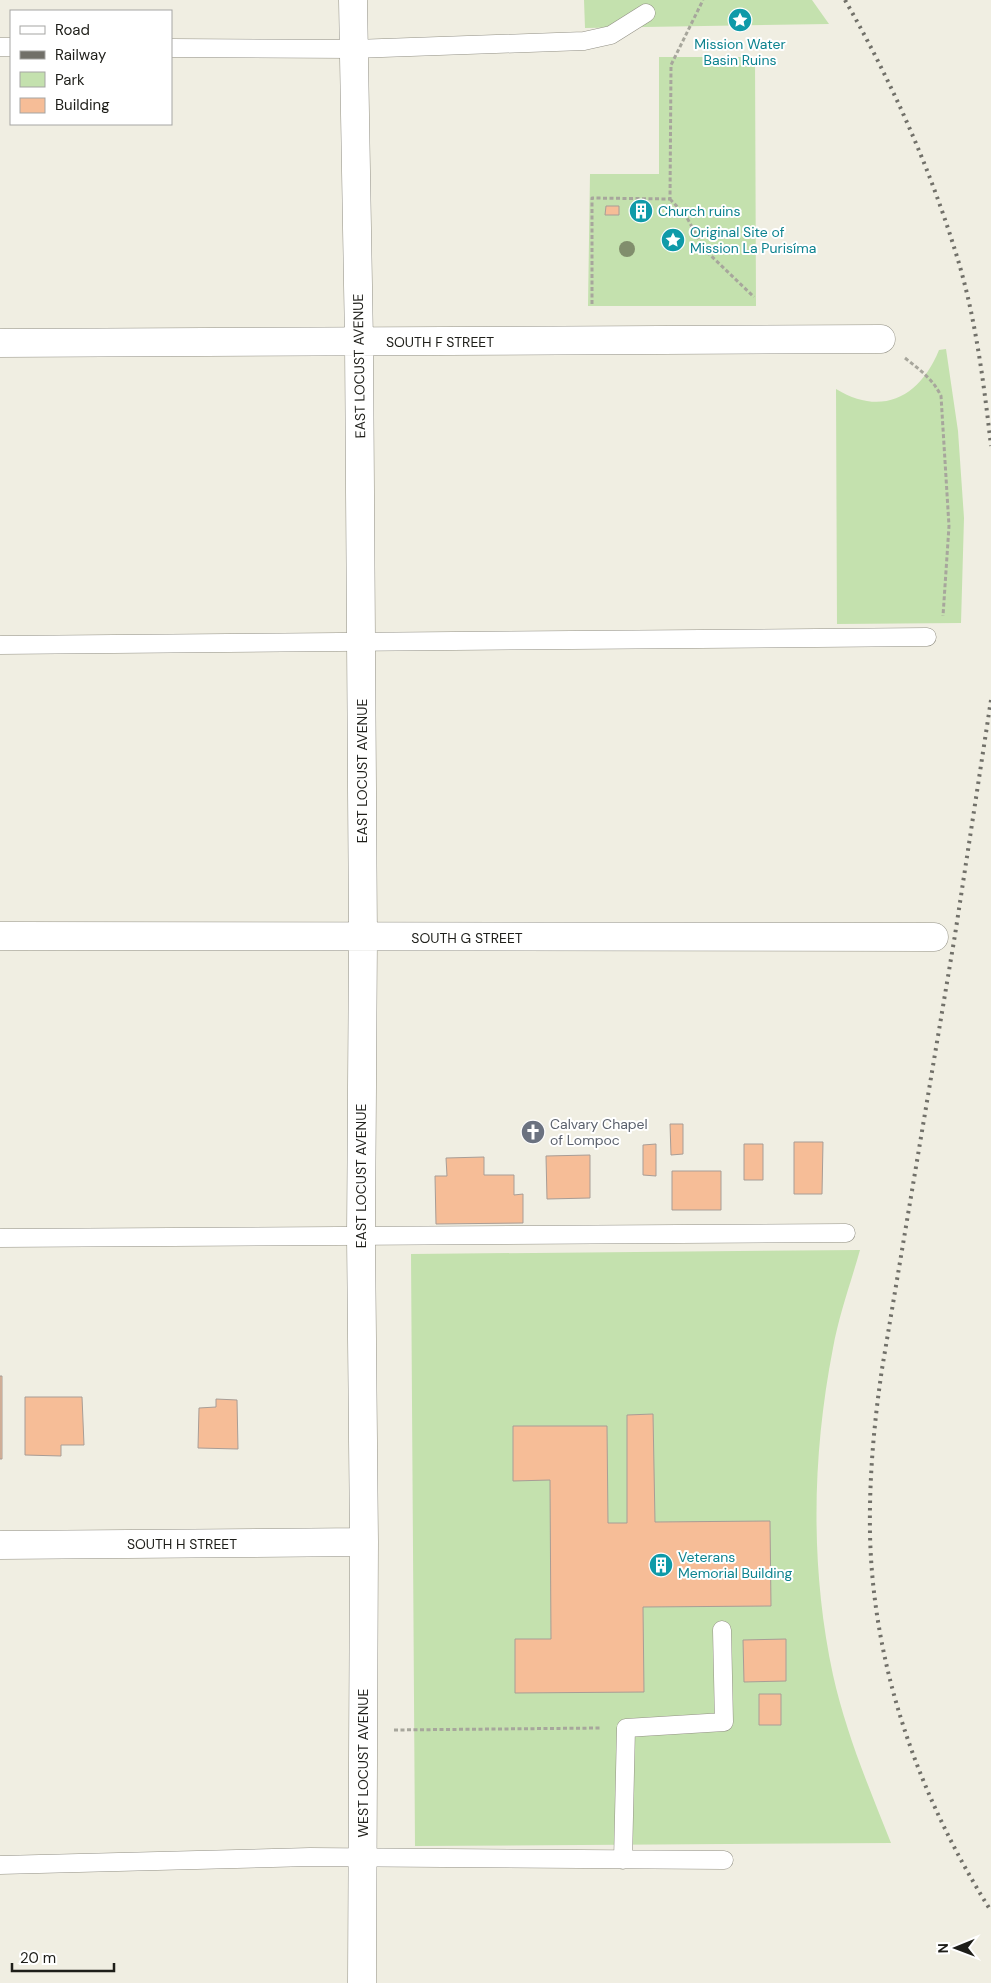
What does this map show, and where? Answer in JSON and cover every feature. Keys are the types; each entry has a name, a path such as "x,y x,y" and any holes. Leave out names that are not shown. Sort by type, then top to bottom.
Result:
{"street":[{"name":"EAST LOCUST AVENUE","path":"353,0 359,342 363,938 361,1237 364,1542"},
{"name":"SOUTH F STREET","path":"0,343 881,339"},
{"name":"SOUTH G STREET","path":"0,936 363,938 934,937"},
{"name":"SOUTH H STREET","path":"0,1545 364,1542"},
{"name":"WEST LOCUST AVENUE","path":"362,1983 364,1542"}],"lane":[{"path":"172,48 354,49 584,42 611,35 646,12"},
{"path":"0,645 927,637"},
{"path":"0,1238 846,1233"},
{"path":"623,1860 626,1728 724,1722 722,1630"},
{"path":"0,1865 301,1858 724,1860"}],"path":[{"path":"703,0 672,65 670,199 686,216 704,249 754,297"},
{"path":"592,304 592,198 670,199"},
{"path":"881,339 927,375 936,385 941,396 949,554 942,624 927,637"},
{"path":"364,1730 626,1728"}],"green space":[{"path":"584,0 812,0 829,24 585,28"},
{"name":"Original Site of Mission La Purisíma","path":"659,57 755,57 756,306 588,306 590,174 659,174"},
{"path":"946,349 958,431 964,518 961,623 837,624 836,389 853,397 869,401 884,401 898,398 921,380 939,350"},
{"path":"860,1250 838,1323 826,1389 818,1470 816,1511 817,1553 820,1594 838,1697 859,1760 891,1843 415,1846 411,1254"}],"building":[{"name":"Church ruins","path":"606,206 619,206 619,215 605,215"},
{"name":"Church ruins","path":"631,207 652,207 651,216 631,215"},
{"path":"670,1124 683,1124 683,1154 671,1155"},
{"path":"794,1142 823,1142 822,1194 794,1194"},
{"path":"656,1144 656,1176 643,1175 643,1145"},
{"path":"744,1144 763,1144 763,1180 744,1180"},
{"path":"590,1155 590,1198 547,1199 546,1156"},
{"path":"484,1157 484,1175 514,1175 514,1195 523,1194 523,1223 436,1224 435,1176 447,1176 446,1158"},
{"path":"672,1171 721,1171 721,1210 672,1210"},
{"path":"0,1376 2,1376 2,1459 0,1459"},
{"path":"25,1397 82,1397 84,1445 61,1445 61,1456 25,1455"},
{"path":"216,1399 237,1400 238,1449 198,1448 199,1408 216,1407"},
{"name":"Veterans Memorial Building","path":"653,1414 655,1522 770,1521 771,1606 643,1607 644,1692 515,1693 515,1639 551,1639 550,1480 513,1481 513,1426 607,1426 608,1523 627,1523 627,1415"},
{"path":"786,1639 786,1681 744,1682 743,1640"},
{"path":"759,1694 781,1694 781,1725 759,1725"}],"railway":[{"path":"845,0 879,63 909,127 936,193 947,226 958,260 975,329 991,446"},
{"path":"991,700 955,935 882,1369 870,1493 873,1584 880,1634 891,1683 905,1731 922,1778 943,1824 991,1911"}],"place":[{"name":"Mission Water Basin Ruins","path":"740,20"},
{"name":"Church ruins","path":"641,211"},
{"name":"Original Site of Mission La Purisíma","path":"673,240"},
{"name":"Calvary Chapel of Lompoc","path":"533,1132"},
{"name":"Veterans Memorial Building","path":"661,1565"}]}
